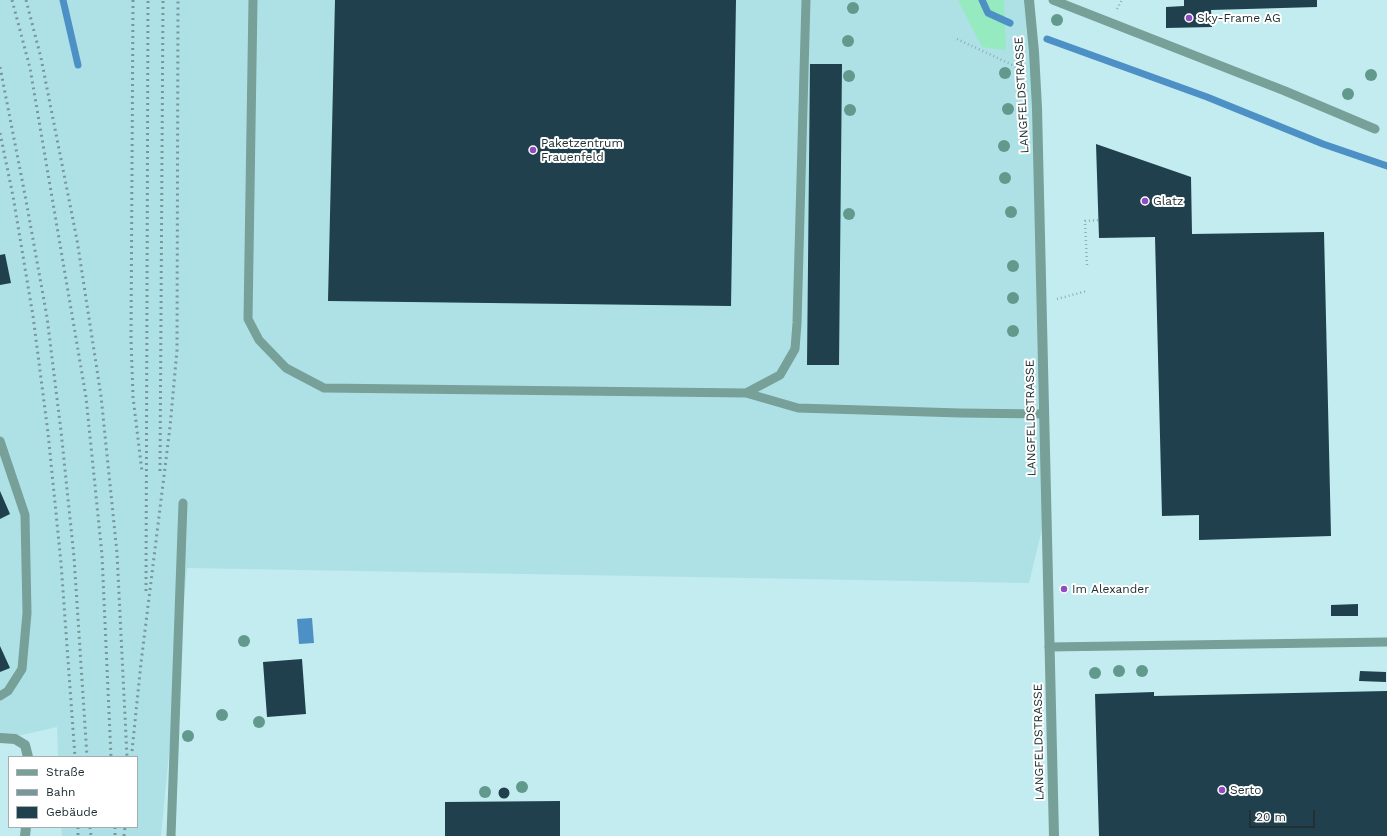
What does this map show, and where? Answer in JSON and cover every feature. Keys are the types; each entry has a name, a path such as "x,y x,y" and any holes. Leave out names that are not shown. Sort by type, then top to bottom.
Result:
{"street":[{"name":"LANGFELDSTRASSE","path":"1029,0 1037,108 1054,836"},
{"path":"0,738 15,738 25,745 28,756"}],"lane":[{"path":"253,0 248,319 259,340 286,368 324,388 746,393 798,408 1044,414"},
{"path":"746,393 780,375 795,349 798,307 806,0"},
{"path":"1053,0 1285,91 1375,129"},
{"path":"0,441 25,514 27,613 22,669 8,691 0,696"},
{"path":"171,836 183,503"},
{"path":"1049,647 1387,642"}],"path":[{"path":"957,39 1020,68"},
{"path":"1087,265 1086,221 1099,220"},
{"path":"1041,303 1087,291"}],"shaded area":[{"path":"0,0 1029,0 1046,513 1029,583 187,568 161,836 62,836 61,828 138,828 138,756 58,756 57,727 0,740"}],"green space":[{"path":"958,0 1004,0 1006,50 982,47"}],"water":[{"path":"312,618 314,643 299,644 297,619"}],"building":[{"name":"Paketzentrum Frauenfeld","path":"335,0 736,0 731,306 328,301"},
{"name":"Sky-Frame AG","path":"1184,0 1317,0 1317,7 1211,10 1212,27 1166,28 1166,7 1184,6"},
{"path":"810,64 842,64 839,365 807,365"},
{"path":"1096,144 1191,177 1192,234 1324,232 1331,536 1199,540 1199,515 1162,516 1155,237 1099,238"},
{"path":"5,254 11,283 0,285 0,255"},
{"path":"0,491 10,514 0,519"},
{"path":"1358,604 1358,616 1331,616 1331,605"},
{"path":"0,646 10,668 0,672"},
{"path":"302,659 306,714 267,717 263,662"},
{"path":"1360,671 1386,672 1386,682 1359,681"},
{"path":"1387,691 1387,836 1099,836 1095,694 1154,692 1154,696"},
{"path":"502,788 506,788 508,789 508,797 502,798 499,795 499,791"},
{"path":"560,801 560,836 445,836 445,802"}],"waterway":[{"path":"63,0 78,65"},
{"path":"982,0 988,13 1010,23"},
{"path":"1047,39 1207,97 1323,144 1387,166"}],"railway":[{"path":"12,0 30,68 86,397 102,555 111,756"},
{"path":"26,0 41,58 77,240 101,396 117,553 127,756"},
{"path":"133,0 131,339 133,397 142,472"},
{"path":"146,591 148,0"},
{"path":"160,471 163,0"},
{"path":"132,751 141,663 170,427 177,350 178,0"},
{"path":"0,67 47,317 74,557 87,756"},
{"path":"0,133 13,196 33,316 48,433 61,563 75,756"},
{"path":"78,828 78,836"},
{"path":"90,828 91,836"},
{"path":"115,828 115,836"},
{"path":"124,836 125,828"}],"place":[{"name":"Sky-Frame AG","path":"1189,18"},
{"name":"Paketzentrum Frauenfeld","path":"533,150"},
{"name":"Glatz","path":"1145,201"},
{"name":"Im Alexander","path":"1064,589"},
{"name":"Serto","path":"1222,790"}]}
